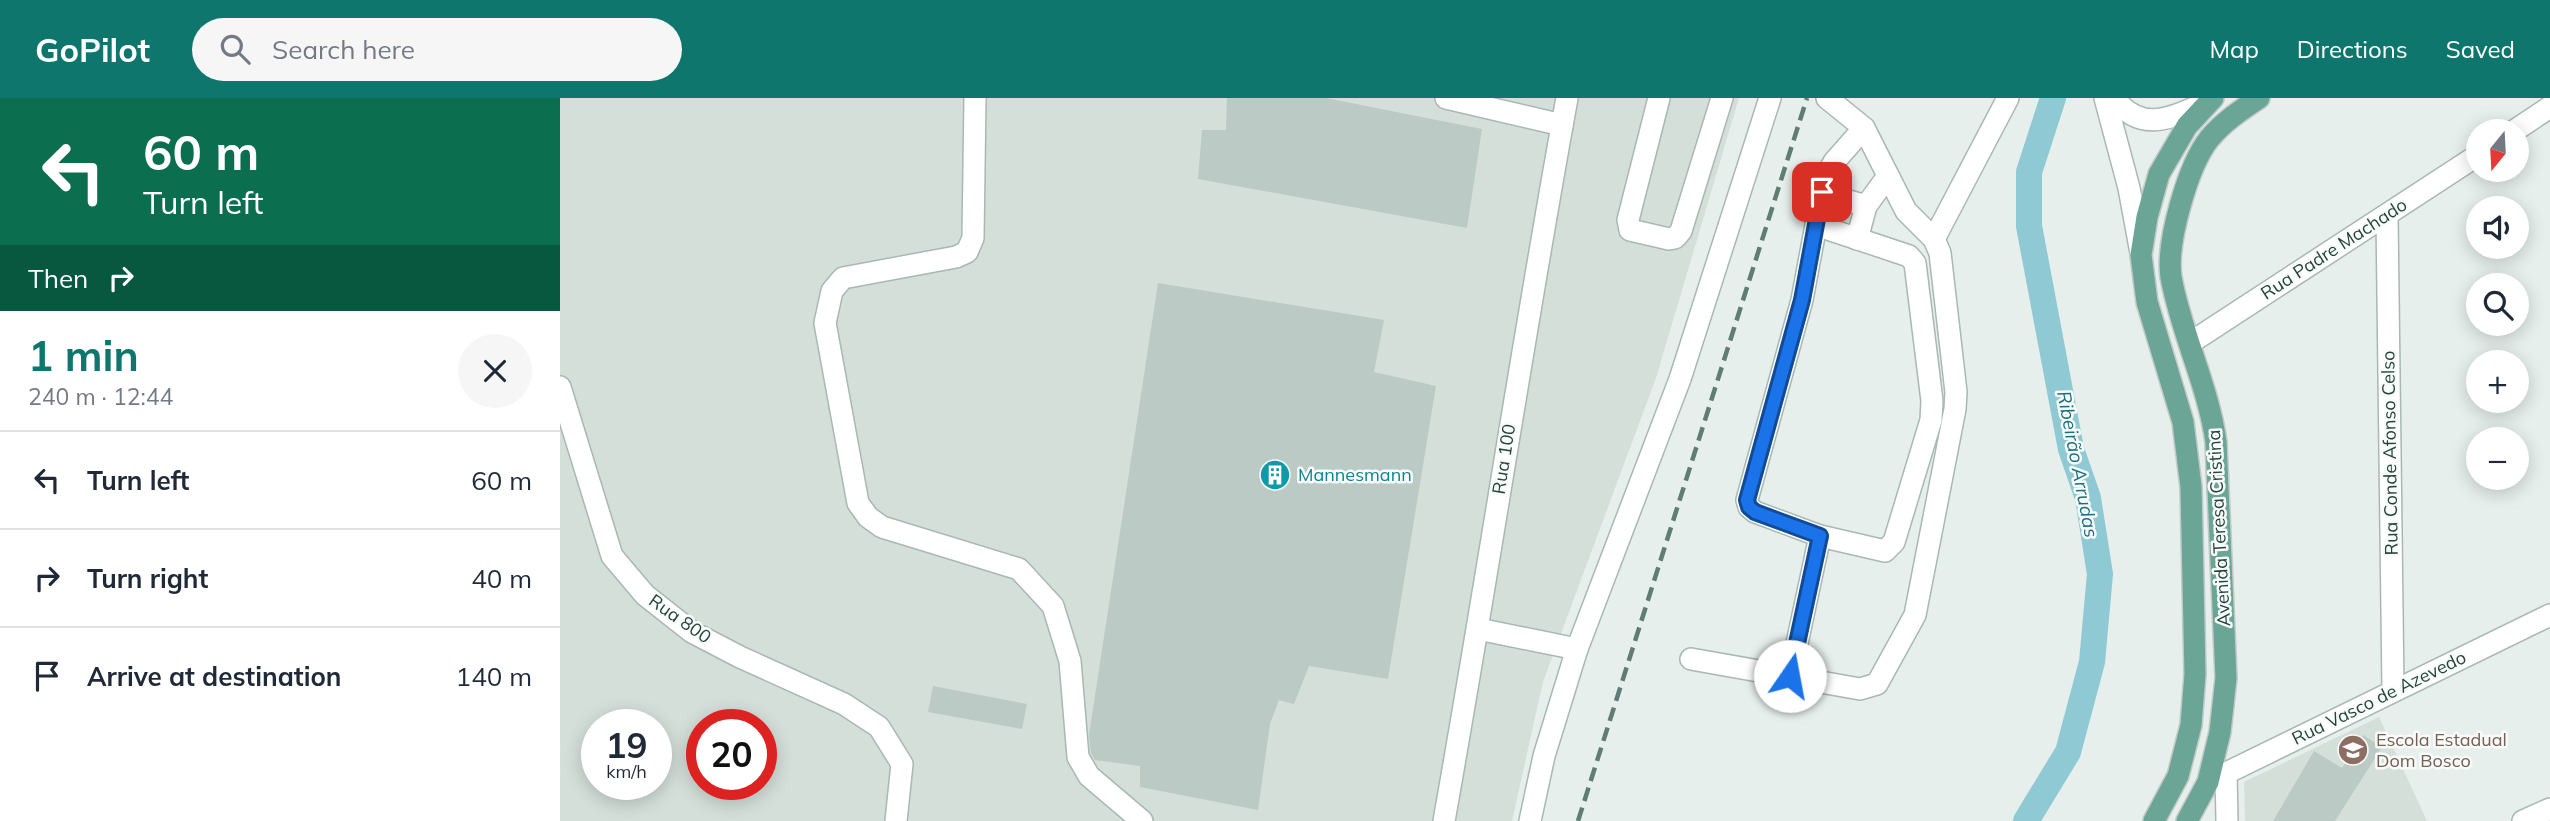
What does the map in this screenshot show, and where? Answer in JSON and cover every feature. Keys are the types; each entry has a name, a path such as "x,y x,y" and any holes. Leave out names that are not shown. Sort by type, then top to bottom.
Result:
{"main road":[{"name":"Avenida Teresa Cristina","path":"2187,821 2217,777 2226,678 2217,456 2211,409 2171,273 2176,219 2195,164 2209,139 2234,115 2259,98"},
{"name":"Avenida Teresa Cristina","path":"2154,821 2178,776 2191,725 2196,674 2191,487 2183,422 2147,302 2141,255 2147,217 2160,174 2186,126 2210,100"}],"street":[{"path":"975,98 973,238 967,253 843,278 832,290 825,323 858,503 868,517 882,527 1019,569 1053,606 1070,661 1078,757 1089,776 1142,821"},
{"path":"1446,98 1562,125"},
{"name":"Rua 100","path":"1444,821 1478,629 1520,360 1567,98"},
{"path":"1659,98 1628,220 1630,230 1669,239 1675,238 1681,231 1722,98"},
{"path":"1530,821 1544,756 1577,649 1680,379 1770,98"},
{"path":"1691,659 1860,689 1877,684 1916,615 1955,409 1956,392 1940,253 1934,239 1906,211 1864,128 1826,98"},
{"path":"1934,239 2008,98"},
{"path":"2105,98 2129,188 2141,255"},
{"path":"2114,98 2123,110 2142,120 2165,120 2210,100"},
{"path":"2529,121 2550,107"},
{"path":"1816,225 1913,259 1932,401 1931,420 1894,542 1885,551 1820,536 1755,512 1749,507 1747,500 1802,300 1822,192 1827,175 1834,162 1864,128"},
{"name":"Rua Padre Machado","path":"2190,343 2466,163"},
{"path":"1857,239 1866,206 1888,176"},
{"path":"1822,192 1866,206"},
{"name":"Rua Conde Afonso Celso","path":"2387,216 2393,690"},
{"name":"Rua 800","path":"562,397 612,556 645,594 692,632 844,704 879,727 902,764 895,816"},
{"path":"1790,676 1820,536"},
{"name":"Rua Vasco de Azevedo","path":"2217,777 2550,615"},
{"path":"1478,629 1577,649"},
{"path":"2217,777 2227,821"},
{"path":"2523,821 2550,809"}],"shaded area":[{"path":"560,98 1739,98 1656,378 1543,682 1512,821 560,821"},
{"name":"Escola Estadual Dom Bosco","path":"2379,717 2427,821 2245,821 2244,782"}],"building":[{"path":"1227,98 1326,98 1482,129 1467,228 1198,179 1202,130 1226,130"},
{"name":"Mannesmann","path":"1158,283 1384,320 1374,372 1436,386 1388,679 1309,666 1294,704 1279,700 1270,724 1258,810 1140,787 1140,766 1095,760 1091,753 1089,735"},
{"path":"933,686 1027,704 1022,729 928,712"},
{"path":"2363,735 2382,747 2335,821 2273,821 2314,751 2342,768"}],"waterway":[{"name":"Ribeirão Arrudas","path":"2026,821 2068,752 2092,662 2100,574 2088,498 2071,449 2029,226 2029,172 2053,98"}],"railway":[{"path":"1578,821 1807,98"}],"place":[{"name":"Mannesmann","path":"1275,475"},
{"name":"Escola Estadual Dom Bosco","path":"2353,750"}],"route":[{"path":"1790,676 1820,536 1755,512 1749,507 1747,500 1802,300 1822,192"}]}
